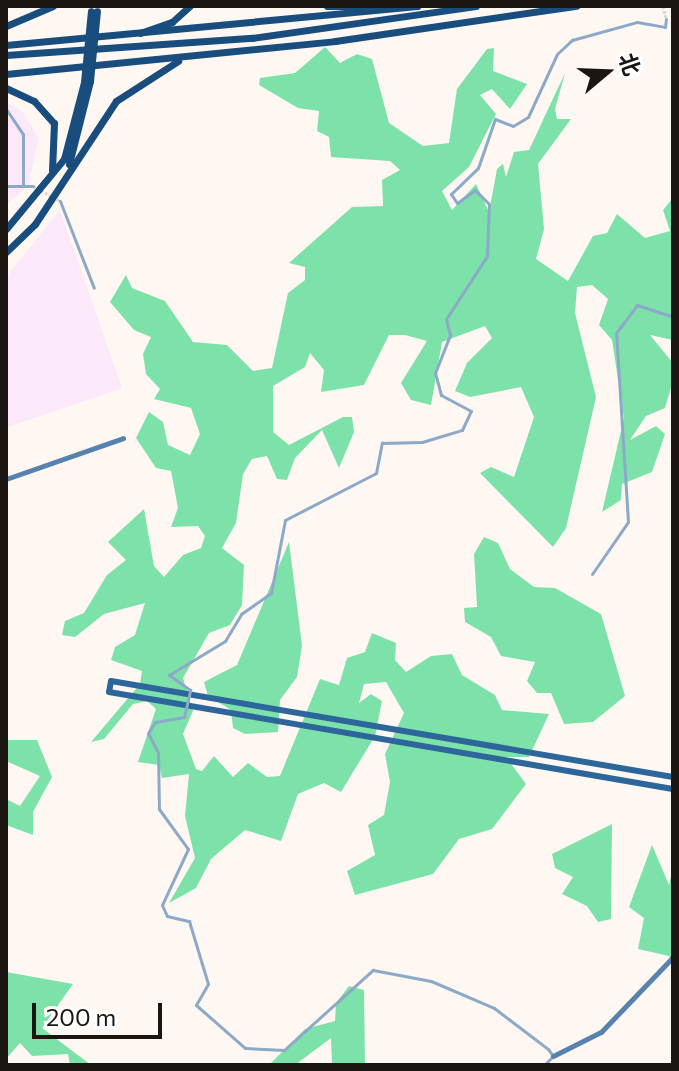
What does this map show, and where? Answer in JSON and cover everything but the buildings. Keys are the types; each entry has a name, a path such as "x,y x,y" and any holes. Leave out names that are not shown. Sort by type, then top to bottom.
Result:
{"highway":[{"path":"6,26 53,6"},
{"path":"117,39 172,22 190,6"},
{"path":"327,6 366,6"},
{"path":"6,45 117,39 417,6"},
{"path":"6,55 252,38 476,6"},
{"path":"6,74 183,59 576,6"},
{"path":"61,185 87,82 95,8"},
{"path":"6,252 61,185 116,101 183,59"},
{"path":"6,229 46,187 70,144 87,82"},
{"path":"6,88 34,101 54,123 57,150 46,187"}],"main road":[{"path":"673,777 111,681 109,692 673,789"}],"street":[{"path":"553,1056 494,1008 431,981 373,970 284,1050 245,1048 196,1005 208,984 189,921 167,916 162,905 188,849 159,809 158,753 148,733 155,722 184,717 190,690 169,675 225,641 241,614 271,593 285,520 376,473 382,443 422,442 462,430 471,411 441,395 435,373 450,335 446,319 487,256 489,204 475,190 457,203 451,194 478,168 495,119 513,126 528,117 557,54 572,40 637,22 665,27 666,19"},
{"path":"6,109 23,134 23,186"},
{"path":"6,186 33,186"},
{"path":"60,201 94,288"},
{"path":"592,574 628,522 616,333 637,305 673,317"},
{"path":"6,479 123,438"},
{"path":"544,1065 553,1056 601,1032 673,957"}],"shaded area":[{"path":"6,102 23,112 39,138 28,186 6,205"},
{"path":"60,210 122,388 6,428 6,277"}],"green space":[{"path":"325,47 340,63 357,54 372,59 389,123 423,146 449,143 457,89 487,49 494,48 493,71 527,84 510,109 492,89 480,95 496,114 469,167 442,191 452,210 476,184 489,212 497,169 503,164 506,177 514,152 529,150 565,73 555,109 557,119 571,119 538,164 544,229 536,259 568,281 593,236 607,233 617,214 645,238 670,231 663,210 673,198 673,340 650,335 673,363 673,381 665,408 646,416 630,440 656,426 665,434 652,472 622,484 621,500 602,512 624,418 612,340 599,325 608,299 592,285 577,287 575,313 596,397 566,528 553,547 480,473 491,467 514,477 534,417 521,387 470,397 455,391 467,363 492,338 485,326 442,342 431,405 411,400 401,383 427,341 405,335 389,335 364,385 321,392 324,370 310,353 305,367 273,386 273,432 289,445 343,417 352,417 354,432 339,468 322,430 295,458 287,480 277,479 267,456 252,459 243,474 236,523 222,548 244,565 242,605 230,625 209,633 183,678 193,711 183,734 196,769 202,771 214,756 233,777 248,763 267,777 280,776 320,679 339,685 347,658 365,652 372,633 396,643 395,660 406,672 431,656 452,654 462,675 495,695 502,710 549,714 529,757 506,757 526,784 492,829 459,839 433,874 355,895 347,871 375,855 368,825 384,815 390,782 385,754 404,713 386,682 364,684 359,703 371,694 382,701 375,736 341,792 324,783 298,794 281,841 245,830 211,859 196,888 169,903 195,858 185,816 189,774 162,778 159,765 138,762 156,709 147,701 133,704 104,739 91,742 140,684 142,671 111,660 115,647 135,635 145,603 104,614 75,637 62,635 65,621 84,613 107,575 126,560 108,542 144,509 154,566 164,577 183,555 201,548 205,536 198,526 171,527 178,508 171,471 156,468 136,438 149,412 163,422 168,445 190,455 200,434 191,408 154,399 160,389 146,374 143,354 151,337 134,330 110,302 126,275 132,288 165,301 193,342 227,345 253,371 272,368 288,293 305,280 305,267 289,263 352,207 383,206 382,180 400,170 390,161 331,157 329,137 317,131 319,111 298,108 259,85 260,78 295,73"},
{"path":"484,537 498,543 510,569 534,587 555,588 601,614 625,696 593,722 564,724 551,693 537,693 527,681 535,662 501,656 491,637 465,622 464,608 477,607 474,554"},
{"path":"289,542 302,646 297,677 280,700 278,732 245,734 233,728 231,710 208,696 204,682 237,665"},
{"path":"7,687 8,740 37,740 52,777 33,812 33,835 6,825 6,799 20,806 40,776 6,761"},
{"path":"612,824 611,919 598,922 587,906 562,894 573,877 555,868 552,854"},
{"path":"652,845 669,885 673,868 673,972 669,956 638,949 644,918 629,907"},
{"path":"6,972 73,984 42,1028 91,1065 70,1065 68,1054 32,1056 20,1043 6,1059"},
{"path":"349,986 364,990 365,1065 332,1065 331,1038 295,1065 269,1065 305,1029 335,1021 336,1003"}],"tunnel":[{"path":"663,6 666,18"},
{"path":"33,186 60,201"}]}
